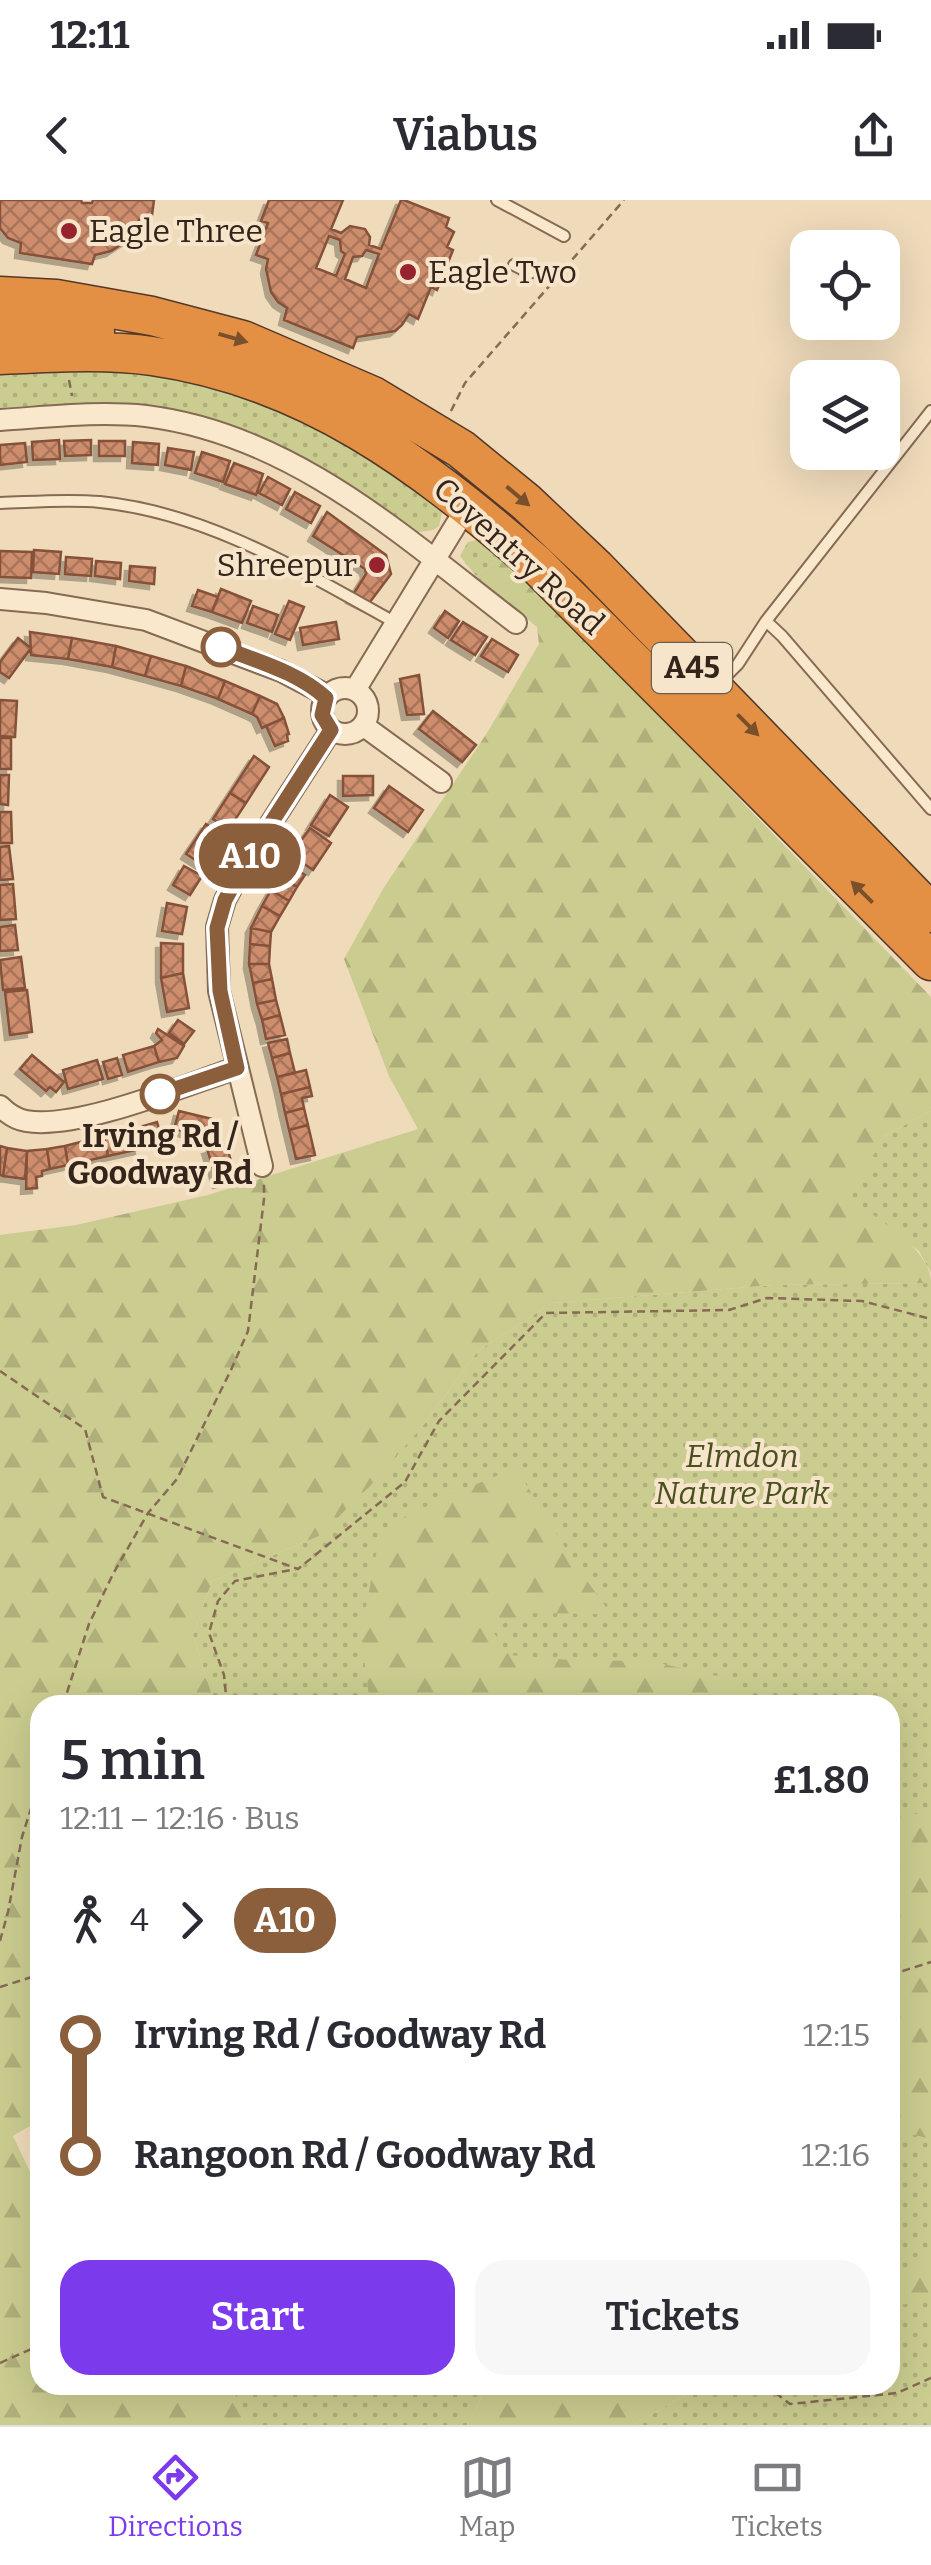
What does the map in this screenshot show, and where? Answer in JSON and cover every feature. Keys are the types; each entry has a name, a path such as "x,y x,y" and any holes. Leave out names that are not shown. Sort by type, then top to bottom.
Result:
{"highway":[{"name":"Coventry Road","path":"0,296 56,299 152,316 243,340 373,396 461,449 526,502 596,568 931,913"},
{"path":"0,322 109,333 188,352 232,372"},
{"name":"Coventry Road","path":"0,354 91,352 151,356 232,372 321,408 404,458 468,504 548,576 931,961"}],"street":[{"name":"Coventry Road","path":"0,420 144,416 248,442 314,474 349,497 516,624"},
{"path":"355,690 468,504"},
{"path":"0,600 46,603 146,620 281,671 326,698"},
{"path":"339,689 355,690 368,706 364,726 351,734 331,730 322,715 326,698 339,689"},
{"path":"364,726 441,782"},
{"path":"262,1166 220,991 217,928 225,900 244,865 331,730"},
{"path":"0,1106 14,1118 58,1122 122,1106 237,1068"}],"lane":[{"path":"497,200 564,236"},
{"path":"520,211 527,200"},
{"path":"514,265 530,273"},
{"path":"712,690 738,664 766,622 931,411"},
{"path":"0,503 99,502 164,514 240,540 396,623"},
{"path":"766,622 931,809"}],"path":[{"path":"447,418 465,383 624,200"},
{"path":"69,377 74,415"},
{"path":"66,1695 89,1624 113,1574 148,1513 177,1479 248,1331 264,1200 262,1166"},
{"path":"227,1695 209,1633 218,1601 234,1581 298,1568 405,1482 439,1420 546,1313 729,1310 767,1298 862,1301 931,1319"},
{"path":"0,1371 85,1429 103,1496 298,1568"},
{"path":"0,1941 30,1812"},
{"path":"900,1972 931,1962"},
{"path":"0,1987 30,1978"},
{"path":"0,2363 30,2350"},
{"path":"900,2392 931,2378"},
{"path":"778,2395 790,2404 878,2395"}],"green space":[{"path":"81,363 164,373 243,395 347,439 443,508 439,526 412,533 247,434 0,411 0,372"},
{"path":"468,542 489,543 504,556 476,576 460,556"},
{"path":"504,556 931,997 931,1111 884,1136 849,1198 912,1246 929,1270 931,1283 773,1285 552,1303 478,1351 421,1428 319,1536 212,1581 193,1635 212,1695 30,1695 30,2126 13,2136 30,2172 30,2395 235,2395 250,2425 0,2425 0,1235 76,1225 208,1195 418,1129 389,1076 344,959 383,889 487,733 539,644 537,627 476,576"},
{"path":"931,1111 931,1273 919,1251 848,1198 884,1136"},
{"name":"Elmdon Nature Park","path":"931,1283 931,2425 633,2425 686,2395 900,2395 900,1695 212,1695 193,1635 212,1581 319,1536 421,1428 478,1351 552,1303 773,1285"},
{"path":"516,1468 611,1614 523,1613 492,1630 509,1655 650,1661 717,1676 747,1695 369,1695 361,1632 377,1550 398,1520"},
{"path":"900,1808 931,1819 931,2139 900,2131"},
{"path":"931,2259 931,2299 900,2305 900,2274"},
{"path":"235,2395 483,2395 467,2425 250,2425"},
{"path":"483,2395 686,2395 633,2425 467,2425"}],"building":[{"name":"Eagle Three","path":"0,200 154,200 151,223 139,220 131,238 111,251 95,255 92,264 20,253 21,243 8,238 0,228"},
{"name":"Eagle Two","path":"269,200 343,200 331,229 341,233 350,226 365,229 369,245 381,249 404,200 449,218 446,227 454,232 447,247 453,250 437,290 431,287 418,319 409,314 395,331 357,337 353,348 284,320 287,308 271,292 268,259 256,255 268,223 261,221","holes":["329,236 340,240 345,254 336,276 316,268","366,250 379,254 366,288 345,279 353,257 362,256"]},
{"path":"59,440 60,459 33,460 32,442"},
{"path":"91,440 91,455 65,456 64,441"},
{"path":"99,441 125,441 125,456 99,456"},
{"path":"133,442 159,444 158,465 132,463"},
{"path":"25,443 27,462 0,465 0,445"},
{"path":"168,448 194,452 191,470 165,465"},
{"path":"202,452 230,461 223,482 195,473"},
{"path":"234,463 263,474 256,495 225,484"},
{"path":"268,477 290,489 282,505 259,493"},
{"path":"295,492 320,506 311,523 286,509"},
{"path":"327,512 386,555 391,574 367,606 351,598 366,574 365,569 313,536"},
{"path":"34,550 61,552 59,574 33,572"},
{"path":"0,551 32,552 31,578 0,577"},
{"path":"66,557 92,559 91,576 65,574"},
{"path":"96,561 121,563 120,579 95,576"},
{"path":"130,566 155,568 154,584 129,581"},
{"path":"221,589 251,601 242,623 212,612"},
{"path":"198,590 218,597 212,612 192,606"},
{"path":"289,601 304,607 290,640 275,634"},
{"path":"253,606 278,615 272,632 247,623"},
{"path":"445,611 459,621 448,638 434,628"},
{"path":"336,622 339,639 303,645 300,628"},
{"path":"463,622 487,637 475,655 451,640"},
{"path":"30,632 72,638 68,659 31,655"},
{"path":"18,638 31,648 9,678 0,672 0,662"},
{"path":"72,638 116,646 112,667 68,659"},
{"path":"492,639 518,655 508,672 481,656"},
{"path":"116,646 151,656 145,676 112,667"},
{"path":"151,656 186,666 181,686 145,676"},
{"path":"186,666 225,681 218,699 181,686"},
{"path":"419,675 424,714 407,715 400,679"},
{"path":"225,681 260,696 252,714 218,699"},
{"path":"260,696 277,704 284,718 262,728 252,714"},
{"path":"0,700 17,701 15,737 0,736"},
{"path":"433,711 476,745 462,762 419,729"},
{"path":"284,718 288,741 275,746 266,726"},
{"path":"0,738 11,738 11,769 0,769"},
{"path":"254,756 269,767 246,803 230,793"},
{"path":"0,775 9,775 8,805 0,804"},
{"path":"343,776 373,776 373,795 343,796"},
{"path":"389,786 423,810 408,832 374,808"},
{"path":"230,793 246,803 229,829 213,819"},
{"path":"330,795 348,807 329,836 311,825"},
{"path":"0,812 11,812 12,843 0,843"},
{"path":"206,824 228,838 208,868 186,854"},
{"path":"310,828 331,843 313,870 291,855"},
{"path":"9,846 13,879 0,880 0,847"},
{"path":"287,864 305,875 297,887 280,876"},
{"path":"184,866 202,876 190,895 173,885"},
{"path":"280,876 297,887 289,901 271,890"},
{"path":"13,884 16,919 0,920 0,885"},
{"path":"271,890 289,901 280,916 262,906"},
{"path":"167,903 187,907 182,934 162,931"},
{"path":"262,906 280,916 271,932 251,928"},
{"path":"15,925 18,950 0,951 0,927"},
{"path":"251,928 271,932 270,946 250,944"},
{"path":"161,943 183,944 183,973 161,978"},
{"path":"250,944 270,946 269,964 249,964"},
{"path":"21,957 25,988 3,990 0,960"},
{"path":"249,964 269,964 272,979 253,983"},
{"path":"183,973 189,1008 167,1012 161,978"},
{"path":"272,979 276,1000 257,1004 253,983"},
{"path":"27,990 32,1032 10,1035 5,992"},
{"path":"276,1000 280,1015 262,1020 257,1004"},
{"path":"280,1015 285,1035 266,1039 262,1020"},
{"path":"178,1020 194,1031 184,1044 169,1033"},
{"path":"158,1029 184,1046 177,1058 159,1062 154,1046 162,1040 156,1033"},
{"path":"287,1039 290,1053 272,1058 268,1043"},
{"path":"154,1046 159,1062 128,1072 123,1055"},
{"path":"290,1053 295,1073 277,1077 272,1058"},
{"path":"32,1055 64,1082 56,1092 50,1087 46,1091 20,1069"},
{"path":"117,1058 122,1075 108,1079 103,1062"},
{"path":"97,1060 103,1079 68,1089 63,1070"},
{"path":"306,1070 310,1087 281,1094 277,1077"},
{"path":"310,1087 312,1096 302,1098 304,1108 285,1113 281,1094"},
{"path":"304,1108 308,1125 289,1130 285,1113"},
{"path":"179,1111 216,1120 212,1138 174,1129"},
{"path":"157,1122 162,1139 148,1143 143,1126"},
{"path":"308,1125 315,1155 296,1159 289,1130"},
{"path":"135,1129 140,1149 108,1156 104,1136"},
{"path":"104,1136 108,1156 68,1165 65,1146"},
{"path":"226,1144 236,1178 218,1183 207,1149"},
{"path":"0,1146 7,1148 3,1176 0,1175"},
{"path":"65,1146 68,1165 50,1169 47,1149"},
{"path":"7,1148 27,1151 25,1179 3,1176"},
{"path":"47,1149 50,1169 36,1177 37,1188 26,1189 27,1151"}],"bus line":[{"name":"A10","path":"160,1094 237,1068 220,991 217,928 225,900 244,865 331,730 322,715 326,698 318,691 221,647"}],"place":[{"name":"Eagle Three","path":"69,231"},
{"name":"Eagle Two","path":"408,272"},
{"name":"Shreepur","path":"377,565"},
{"name":"Irving Rd / Goodway Rd","path":"160,1094"}]}
